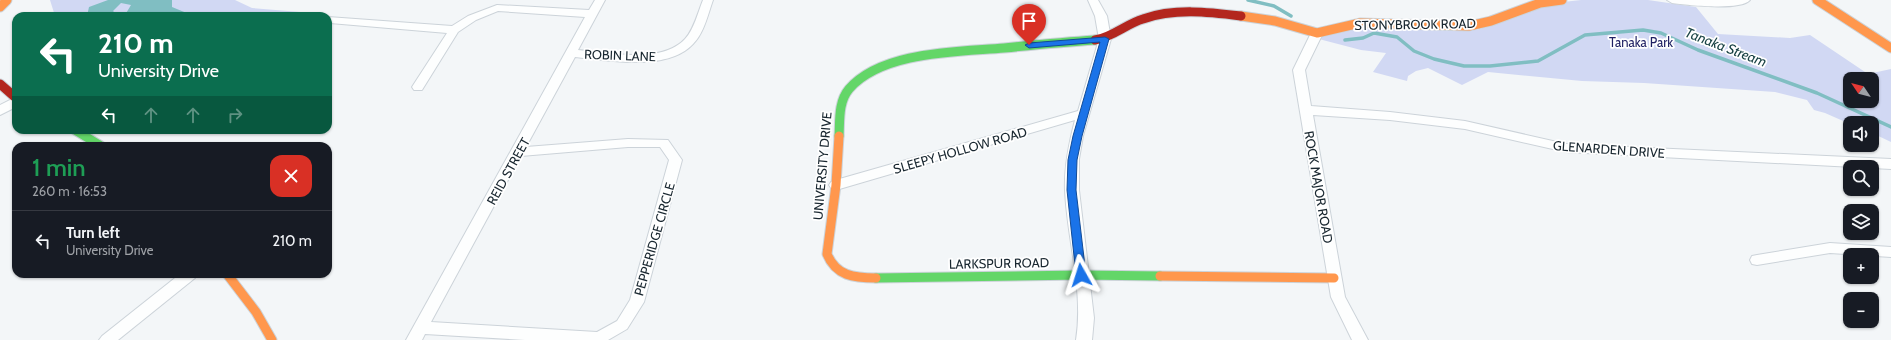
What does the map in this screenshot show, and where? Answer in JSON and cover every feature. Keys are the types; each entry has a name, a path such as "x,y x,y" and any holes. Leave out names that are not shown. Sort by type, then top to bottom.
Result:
{"street":[{"path":"0,7 7,0"},
{"name":"REID STREET","path":"414,340 600,0"},
{"name":"ROBIN LANE","path":"572,53 650,59 668,55 688,43 708,0"},
{"path":"1084,340 1087,318 1072,190 1072,160 1083,114 1105,39 1101,16 1093,0"},
{"name":"STONYBROOK ROAD","path":"1317,33 1360,23 1469,26 1491,21 1540,3 1562,0"},
{"path":"1672,0 1711,4 1744,0"},
{"path":"1817,0 1891,48"},
{"path":"418,87 454,30 496,4 592,14"},
{"path":"1105,39 1122,28 1141,19 1188,12 1217,13 1275,22 1317,33"},
{"path":"332,20 454,30"},
{"name":"ROCK MAJOR ROAD","path":"1317,33 1300,70 1338,297 1360,340"},
{"name":"UNIVERSITY DRIVE","path":"834,270 829,262 827,254 836,185 842,101 848,90 863,76 889,65 938,54 1105,39"},
{"path":"0,84 12,95"},
{"path":"0,111 12,102"},
{"name":"GLENARDEN DRIVE","path":"1306,110 1390,116 1465,125 1566,148 1891,164"},
{"name":"SLEEPY HOLLOW ROAD","path":"836,185 1083,114"},
{"path":"83,134 95,142"},
{"name":"PEPPERIDGE CIRCLE","path":"421,328 599,338 622,325 637,302 676,160 664,143 628,143 518,152"},
{"path":"1757,260 1830,248 1891,252"},
{"name":"LARKSPUR ROAD","path":"834,270 841,274 858,278 1081,275 1334,278"},
{"path":"107,340 185,278"},
{"path":"230,278 253,307 272,340"}],"green space":[{"path":"50,0 235,0 252,8 301,12 54,12"},
{"name":"Tanaka Park","path":"1581,0 1648,0 1696,7 1718,34 1790,38 1810,35 1865,72 1843,72 1843,108 1879,108 1879,72 1877,72 1891,69 1891,142 1879,136 1879,116 1843,116 1843,121 1814,110 1807,100 1775,92 1644,83 1582,81 1488,72 1462,85 1428,68 1416,71 1408,76 1407,81 1373,72 1386,53 1361,50 1315,38 1359,26 1458,27 1477,30 1545,4"}],"shaded area":[{"path":"108,0 172,0 172,7 184,12 127,12 131,5 121,3 113,11 114,12 88,12 89,7"}],"waterway":[{"name":"Tanaka Stream","path":"1248,0 1274,6 1291,16"},
{"name":"Tanaka Stream","path":"1345,40 1363,38 1374,33 1397,37 1414,51 1434,59 1464,66 1490,66 1538,61 1585,35 1643,30 1661,33 1698,50 1817,93 1891,127"}],"traffic: fast":[{"path":"839,136 841,112 845,94 862,77 880,68 921,56 944,53 1095,40"},
{"path":"82,134 94,142"},
{"path":"876,278 1081,275 1160,276"}],"traffic: slow":[{"path":"0,7 7,0"},
{"path":"1241,16 1275,21 1317,33 1360,23 1469,26 1491,21 1540,3 1562,0"},
{"path":"1817,0 1891,48"},
{"path":"839,136 836,185 827,254 830,262 840,272 846,275 876,278"},
{"path":"1160,276 1334,278"},
{"path":"230,278 256,312 272,340"}],"traffic: jam":[{"path":"1095,40 1110,36 1126,25 1157,15 1200,12 1241,16"},
{"path":"0,84 12,94"}],"route":[{"path":"1029,45 1105,39 1077,136 1072,160 1072,190 1081,275"}]}
